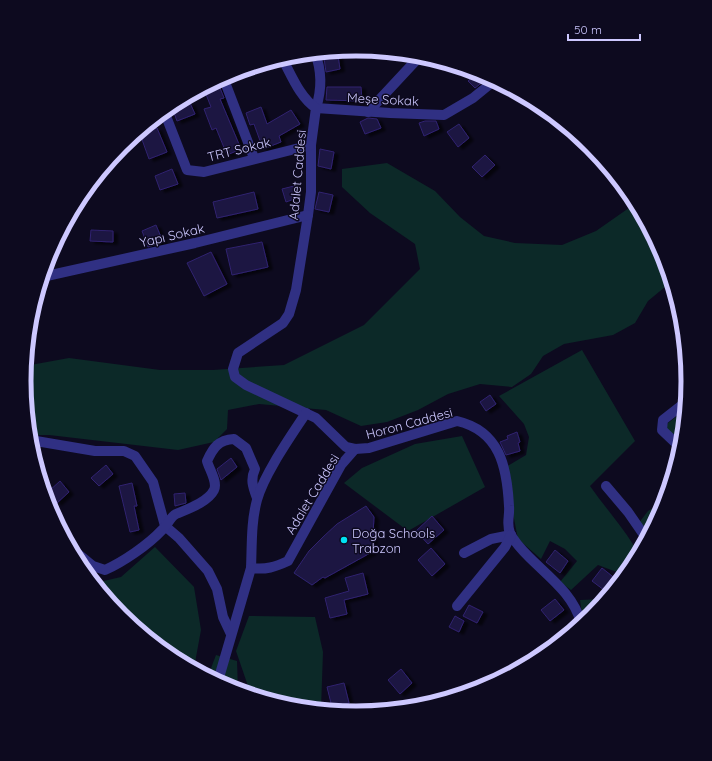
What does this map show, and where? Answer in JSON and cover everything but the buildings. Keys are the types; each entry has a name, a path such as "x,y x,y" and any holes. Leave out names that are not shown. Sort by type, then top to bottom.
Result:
{"street":[{"path":"285,64 298,87 310,104 316,108 321,91 321,80 316,58"},
{"path":"368,112 415,61"},
{"path":"225,83 254,158"},
{"name":"Meşe Sokak","path":"316,108 368,112 444,114 473,98 490,84"},
{"name":"Adalet Caddesi","path":"251,568 268,568 288,561 341,465 355,449 346,447 316,418 246,384 235,377 233,369 238,353 283,323 289,314 296,290 308,216 311,192 311,145 316,108"},
{"name":"TRT Sokak","path":"166,117 187,170 204,172 254,158 311,145"},
{"name":"Yapı Sokak","path":"48,276 308,216"},
{"path":"675,443 662,430 663,420 680,407"},
{"path":"220,675 231,634 242,604 251,568 252,525 257,498 280,454 306,413"},
{"name":"Horon Caddesi","path":"355,449 369,448 457,421 470,424 485,433 494,443 502,460 509,508 508,526 511,535 521,549 570,598 579,616"},
{"path":"85,560 93,566 105,570 117,565 165,526 175,515 190,509 210,496 215,489 216,483 207,461 218,443 225,440 234,439 246,448 255,469 251,476 257,498"},
{"path":"37,441 95,451 124,452 135,456 153,482 165,526 180,538 208,571 217,590 223,617 231,634"},
{"path":"606,486 628,512 642,533"},
{"path":"464,553 491,539 511,535"},
{"path":"457,606 505,547 511,535"}],"green space":[{"path":"387,163 435,191 460,217 484,236 515,243 562,245 596,231 630,207 656,256 667,285 648,301 635,323 613,335 564,344 543,356 531,374 512,387 480,384 448,394 418,410 387,422 361,426 326,410 259,404 228,410 227,429 214,442 178,450 49,435 36,435 32,402 32,365 69,358 160,370 213,370 284,365 364,325 420,269 415,244 370,213 342,187 342,169"},
{"path":"582,350 635,441 590,486 635,547 618,572 598,565 571,590 560,582 577,561 565,549 550,541 541,559 518,539 504,468 526,455 529,437 524,424 499,396"},
{"path":"679,415 676,440 664,432 668,423"},
{"path":"462,436 485,487 408,531 344,483 362,468 415,444"},
{"path":"655,507 643,531 638,524 648,511"},
{"path":"155,547 194,587 201,630 195,663 175,651 142,625 126,610 101,582 121,577"},
{"path":"596,599 582,614 580,600"},
{"path":"249,616 315,617 323,652 321,704 293,699 248,687 236,651"},
{"path":"216,655 237,661 238,683 232,681 210,671"}],"place":[{"name":"Doğa Schools Trabzon","path":"344,540"}]}
